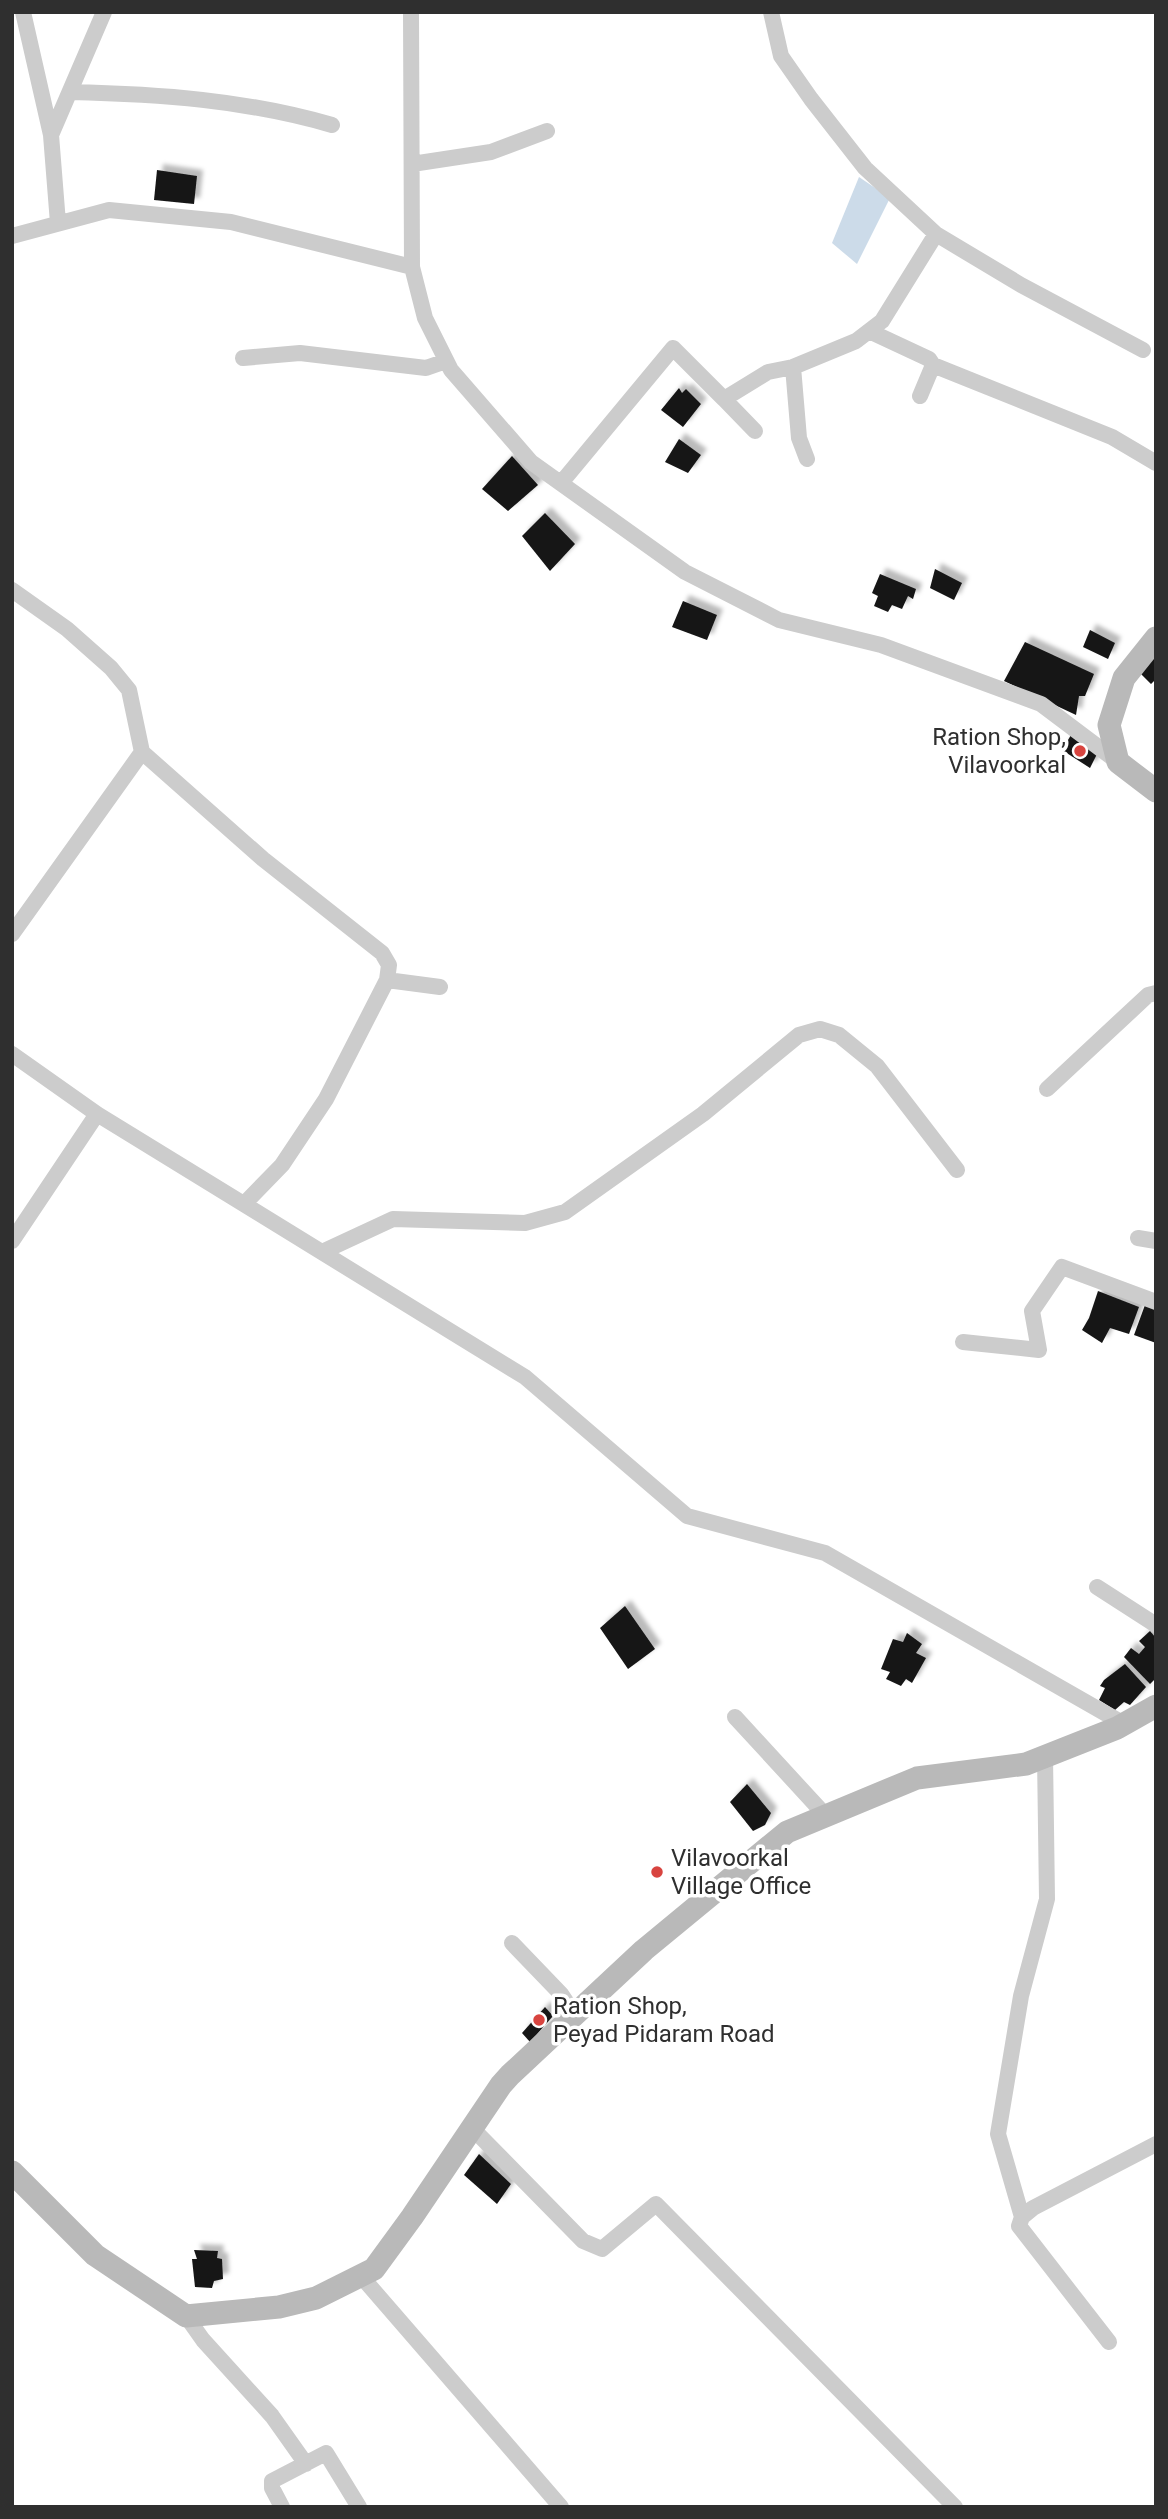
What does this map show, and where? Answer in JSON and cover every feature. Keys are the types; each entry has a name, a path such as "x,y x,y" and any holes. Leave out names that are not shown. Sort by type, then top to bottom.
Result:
{"street":[{"path":"23,12 51,135 58,223"},
{"path":"51,135 104,12"},
{"path":"411,12 412,267 425,318 451,370 531,462 685,572 779,620 881,645 1041,704 1156,791"},
{"path":"771,12 781,56 811,99 865,168 936,234 1021,285 1143,350"},
{"path":"70,92 209,99 332,125"},
{"path":"412,164 491,152 547,131"},
{"path":"12,236 109,210 231,222 412,267"},
{"path":"724,399 768,372 793,368 856,341 882,321 936,234"},
{"path":"869,331 926,356 933,365 1112,437 1156,463"},
{"path":"561,483 673,348 755,431"},
{"path":"243,358 300,353 426,368 446,360"},
{"path":"920,396 933,365"},
{"path":"793,368 799,438 807,459"},
{"path":"12,590 67,629 111,668 129,690 142,752 263,859 382,953 389,965 387,980 326,1099 282,1165 244,1205"},
{"path":"1118,762 1110,725 1113,713 1124,678 1156,638"},
{"path":"12,934 142,752"},
{"path":"387,980 440,987"},
{"path":"1047,1089 1148,995 1156,993"},
{"path":"322,1252 393,1219 525,1223 565,1212 703,1114 799,1035 820,1029 839,1035 877,1066 957,1171"},
{"path":"12,1054 97,1114 525,1377 687,1516 825,1553 1124,1724"},
{"path":"12,1241 97,1114"},
{"path":"1138,1238 1156,1241"},
{"path":"963,1342 1039,1350 1032,1311 1062,1267 1156,1302"},
{"path":"1097,1587 1156,1625"},
{"path":"186,2316 279,2307 316,2298 374,2269 501,2085 644,1950 787,1832 917,1778 1026,1764 1124,1724 1156,1706"},
{"path":"735,1717 826,1816"},
{"path":"1022,2217 998,2134 1021,1996 1047,1899 1045,1756"},
{"path":"512,1943 561,1994 575,2015"},
{"path":"472,2128 583,2241 602,2249 656,2204 955,2507"},
{"path":"1109,2342 1019,2226 1022,2217 1033,2208 1156,2144"},
{"path":"12,2172 95,2255 186,2316 203,2340 272,2416 306,2464"},
{"path":"361,2276 561,2507"},
{"path":"282,2507 272,2488 272,2481 326,2453 359,2507"}],"water":[{"path":"859,177 890,198 857,264 832,243"}],"building":[{"path":"157,170 197,176 194,204 154,200"},
{"path":"679,388 682,393 686,389 701,404 683,427 661,410"},
{"path":"679,439 701,455 688,473 665,462"},
{"path":"512,456 538,485 508,511 482,489"},
{"path":"545,513 575,544 550,571 522,536"},
{"path":"935,569 962,583 954,600 930,588"},
{"path":"880,574 916,589 913,599 908,596 902,609 892,605 888,612 874,606 878,596 872,593"},
{"path":"683,601 717,615 707,640 672,627"},
{"path":"1090,630 1115,643 1108,659 1083,647"},
{"path":"1025,642 1094,674 1085,696 1079,696 1076,715 1004,681"},
{"path":"1156,651 1156,679 1151,684 1139,672"},
{"name":"Ration Shop, Vilavoorkal","path":"1071,735 1098,752 1090,768 1062,750"},
{"path":"1098,1291 1139,1307 1129,1334 1110,1328 1102,1343 1082,1330"},
{"path":"1145,1305 1156,1309 1156,1343 1134,1335"},
{"path":"625,1606 655,1649 628,1669 600,1628"},
{"path":"1150,1631 1156,1638 1156,1678 1150,1684 1124,1657 1131,1648 1139,1654 1145,1647 1139,1641"},
{"path":"907,1633 922,1644 916,1653 926,1658 912,1683 906,1679 901,1686 886,1679 890,1672 881,1669 893,1639 903,1642"},
{"path":"1125,1664 1146,1687 1130,1705 1124,1702 1115,1710 1099,1700 1105,1688 1100,1686"},
{"path":"747,1784 771,1813 765,1825 753,1831 730,1802"},
{"path":"545,2007 553,2016 530,2042 522,2033"},
{"path":"479,2154 511,2184 497,2204 464,2175"},
{"path":"194,2250 218,2251 217,2258 222,2259 223,2279 214,2281 212,2288 195,2287 192,2259 197,2259"}],"place":[{"name":"Ration Shop, Vilavoorkal","path":"1080,751"},
{"name":"Vilavoorkal Village Office","path":"657,1872"},
{"name":"Ration Shop, Peyad Pidaram Road","path":"539,2020"}]}
